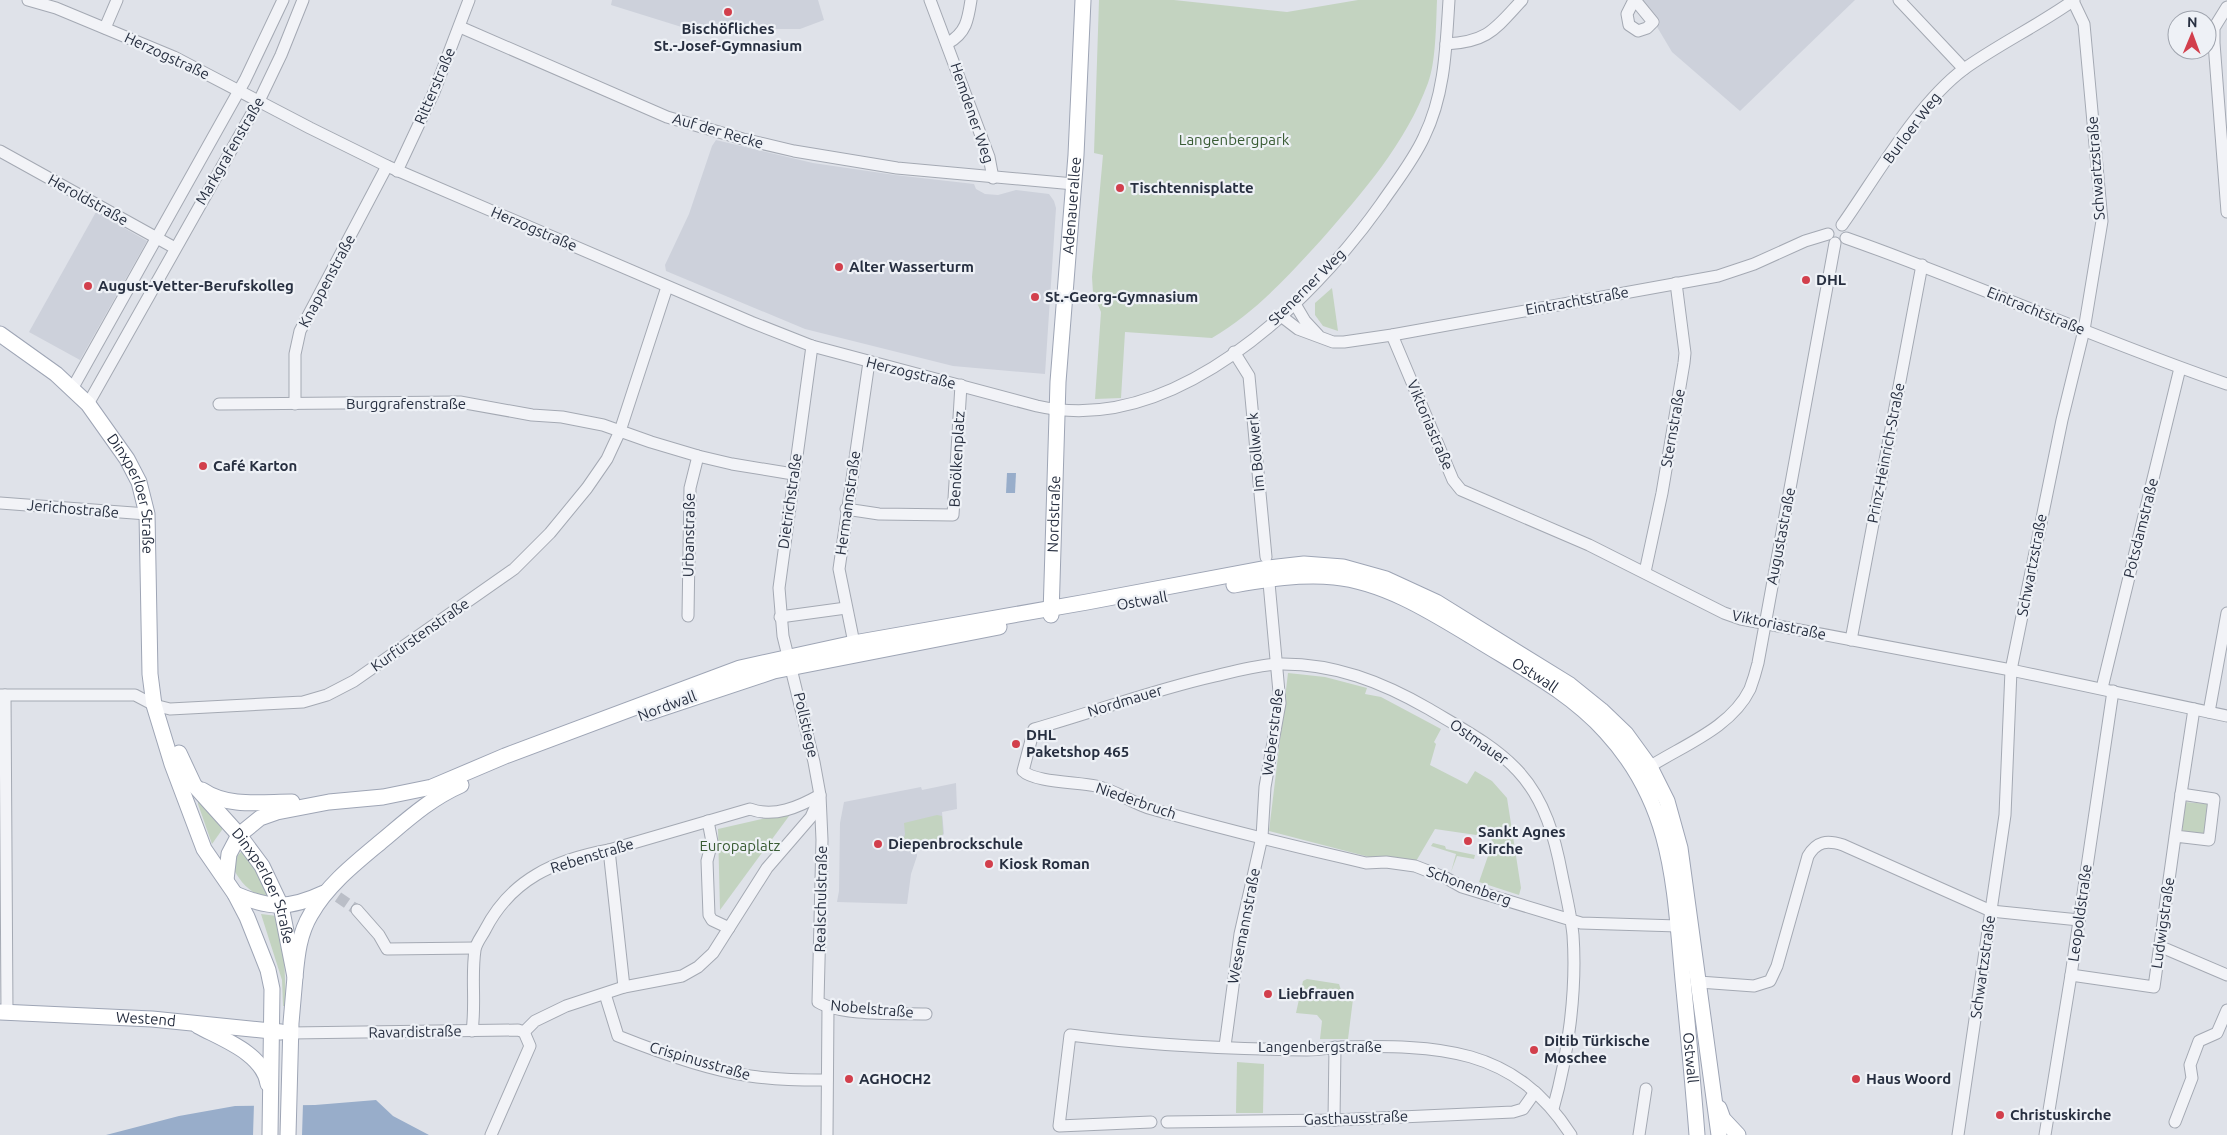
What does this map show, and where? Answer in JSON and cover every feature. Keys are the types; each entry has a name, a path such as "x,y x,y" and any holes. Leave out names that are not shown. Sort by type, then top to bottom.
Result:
{"main road":[{"name":"Adenauerallee","path":"1057,410 1074,184 1083,0"},
{"name":"Dinxperloer Straße","path":"0,334 56,374 88,404 128,459 139,482 147,514 150,674 154,705 172,764 204,849 235,894 247,917 268,970 272,989 270,1098"},
{"name":"Nordstraße","path":"1051,612 1057,410"},
{"name":"Ostwall","path":"1051,612 1267,568 1304,564 1343,567 1386,579 1436,602 1570,685 1601,710 1626,734 1644,771 1667,845 1678,926 1697,1135"},
{"name":"Nordwall","path":"295,977 301,935 311,914 331,893 353,865 436,797 471,780 677,702 790,662 854,642 1051,612"},
{"name":"Nordwall","path":"329,802 383,797 432,787 505,756 740,668 790,662 1051,612"},
{"name":"Dinxperloer Straße","path":"154,705 194,785 239,835 262,866 281,906 295,977 290,1032 288,1135"},
{"name":"Ostwall","path":"1644,771 1667,801 1677,834 1719,1135"},
{"path":"194,785 206,793 228,801 258,803 329,802"},
{"path":"383,797 396,803 400,808 402,824"},
{"path":"226,880 229,854 239,835 260,818 277,812 329,802"},
{"name":"Nordwall","path":"235,894 253,902 281,906 331,893"},
{"name":"Westend","path":"4,1012 192,1022 290,1032"},
{"path":"192,1022 236,1046 254,1059 264,1070 270,1098 270,1135"},
{"path":"1688,1026 1701,1073 1707,1135"},
{"name":"Ostwall","path":"1714,1096 1723,1119 1738,1135"}],"street":[{"name":"Herzogstraße","path":"28,0 56,8 174,57 392,168 667,287 812,346 1057,410"},
{"path":"105,28 117,0"},
{"name":"Markgrafenstraße","path":"72,389 240,90 283,0"},
{"name":"Markgrafenstraße","path":"88,404 259,101 303,0"},
{"name":"Ritterstraße","path":"392,168 434,92 469,0"},
{"name":"Hemdener Weg","path":"930,0 948,43 989,158 993,178 1074,184"},
{"path":"948,43 958,37 963,31 971,0"},
{"name":"Stenerner Weg","path":"1057,410 1110,409 1152,398 1183,384 1234,352 1295,304 1352,243 1407,168 1424,137 1436,104 1444,67 1449,0"},
{"path":"1446,44 1464,43 1481,39 1505,19 1522,0"},
{"path":"1898,0 1964,69"},
{"name":"Burloer Weg","path":"1842,226 1931,100 1964,69 2074,0"},
{"name":"Schwartzstraße","path":"1958,1135 2005,815 2011,670 2062,420 2084,330 2102,221 2084,24 2074,0"},
{"path":"2227,7 2214,28 2214,44 2227,212"},
{"name":"Auf der Recke","path":"460,27 667,117 733,136 794,152 993,178"},
{"name":"Heroldstraße","path":"0,151 175,248"},
{"name":"Knappenstraße","path":"295,404 295,354 300,331 392,168"},
{"path":"1833,225 1842,226 1846,231 1841,240 1829,238 1828,234 1833,225"},
{"name":"Eintrachtstraße","path":"1281,316 1298,329 1320,338 1344,342 1392,335 1718,276 1736,271 1805,241 1828,234"},
{"name":"Eintrachtstraße","path":"1841,240 1922,265 2180,368 2227,384"},
{"name":"Augustastraße","path":"1644,771 1714,728 1730,714 1749,690 1758,663 1764,624 1841,240"},
{"name":"Prinz-Heinrich-Straße","path":"1851,640 1922,265"},
{"name":"Sternstraße","path":"1645,572 1662,493 1684,363 1685,353 1676,283"},
{"path":"129,287 148,297"},
{"name":"Kurfürstenstraße","path":"2,695 135,695 154,705 170,709 303,702 327,695 354,681 514,569 550,533 587,488 607,459 620,431 667,287"},
{"path":"1295,304 1305,321 1320,338"},
{"name":"Viktoriastraße","path":"1392,335 1453,480 1461,490 1589,545 1724,613 1764,624 2108,689 2227,716"},
{"name":"Dietrichstraße","path":"790,662 780,617 779,588 793,474 812,346"},
{"name":"Im Bollwerk","path":"1234,352 1248,376 1267,568"},
{"name":"Hermannstraße","path":"854,642 839,569 846,510 869,362"},
{"name":"Potsdamstraße","path":"2108,689 2180,368"},
{"name":"Benölkenplatz","path":"846,510 879,514 953,514 961,386"},
{"name":"Burggrafenstraße","path":"219,404 460,402 532,415 562,417 602,425 620,431"},
{"path":"620,431 698,456 732,464 793,474"},
{"name":"Urbanstraße","path":"688,616 690,488 698,456"},
{"name":"Jerichostraße","path":"0,503 147,514"},
{"name":"Weberstraße","path":"1262,836 1265,787 1280,703 1267,568"},
{"path":"780,617 846,608"},
{"path":"2209,712 2227,613"},
{"name":"Pollstiege","path":"790,662 820,796"},
{"name":"Nordmauer","path":"1037,779 1028,776 1023,771 1034,729 1192,681 1277,664"},
{"name":"Ostmauer","path":"1277,664 1314,666 1367,678 1416,702 1470,734 1503,756 1531,787 1546,817 1556,844 1571,921 1574,957 1573,996 1559,1088 1553,1109"},
{"name":"Leopoldstraße","path":"2045,1135 2079,920 2108,689"},
{"path":"2,695 4,1012"},
{"name":"Ludwigstraße","path":"2071,975 2154,986 2194,709"},
{"name":"Niederbruch","path":"1037,779 1075,782 1104,787 1150,809 1262,836"},
{"path":"2175,836 2209,840 2214,799 2181,794"},
{"path":"491,1135 530,1046 524,1032 535,1021 551,1013 624,987 659,982 682,976 698,967 713,954 768,868 811,817 820,796"},
{"name":"Rebenstraße","path":"472,1031 475,948 490,919 504,899 522,883 534,875 586,854 609,850 750,810 764,814 783,810 802,805 820,796"},
{"name":"Realschulstraße","path":"820,796 827,1134"},
{"path":"708,821 712,842 706,861 709,915 712,920 729,928"},
{"name":"Schonenberg","path":"1262,836 1366,863 1386,862 1415,866 1462,886 1571,921 1678,926"},
{"name":"Wesemannstraße","path":"1225,1046 1240,934 1262,836"},
{"path":"1699,982 1754,986 1770,981 1778,966 1808,856 1814,846 1824,841 1843,845 1991,911 2079,920"},
{"path":"609,850 624,987"},
{"path":"357,910 379,935 387,949 475,948"},
{"path":"2160,946 2227,975"},
{"name":"Crispinusstraße","path":"605,994 618,1036 632,1042 712,1068 744,1075 786,1080 827,1080"},
{"name":"Nobelstraße","path":"823,1005 883,1013 926,1014"},
{"path":"2175,1122 2192,1078 2190,1065 2199,1041 2217,1033 2227,1010"},
{"name":"Ravardistraße","path":"290,1032 524,1032"},
{"name":"Langenbergstraße","path":"1151,1122 1059,1126 1070,1035 1159,1044 1309,1050 1335,1047 1421,1048 1454,1052 1498,1066 1512,1074 1553,1109 1572,1135"},
{"path":"1334,1120 1335,1047"},
{"path":"1640,1135 1646,1089"},
{"name":"Gasthausstraße","path":"1167,1122 1334,1120 1513,1112 1523,1108 1535,1092"}],"shaded area":[{"name":"Bischöfliches St.-Josef-Gymnasium","path":"612,0 818,0 824,20 800,29 688,29 611,5"},
{"path":"1641,0 1855,0 1740,111 1672,52"},
{"path":"716,140 813,163 974,184 976,189 985,194 998,195 1016,190 1049,194 1056,208 1045,374 953,366 805,329 666,271 665,265 689,214 712,146"},
{"name":"August-Vetter-Berufskolleg","path":"96,212 147,241 80,360 29,332"},
{"name":"Diepenbrockschule","path":"956,783 957,809 942,812 944,834 937,841 916,841 917,856 911,874 907,904 837,902 839,891 840,823 844,802 921,787 922,790"}],"green space":[{"name":"Langenbergpark","path":"1099,0 1174,0 1287,12 1358,0 1437,0 1433,64 1419,105 1396,146 1382,166 1322,239 1271,293 1243,317 1212,338 1125,332 1121,398 1095,399 1101,312 1093,293 1092,277 1103,155 1094,153"},
{"path":"1332,288 1338,331 1323,326 1315,315 1315,303"},
{"path":"1288,673 1325,677 1367,688 1365,694 1381,697 1441,729 1434,742 1436,744 1430,765 1467,784 1475,771 1492,781 1507,798 1521,888 1519,895 1479,882 1488,856 1492,854 1494,843 1490,838 1491,832 1484,831 1483,836 1435,829 1415,863 1373,858 1269,831"},
{"path":"198,799 224,827 212,844 198,804"},
{"path":"2185,802 2207,804 2205,835 2182,833"},
{"name":"Europaplatz","path":"792,812 720,910 718,829"},
{"path":"937,815 942,816 943,834 936,841 916,841 916,844 902,845 905,834 904,823"},
{"path":"1433,843 1445,846 1446,849 1475,855 1474,859 1457,856 1451,872 1456,854 1431,846"},
{"path":"242,851 260,874 270,896 257,894 252,891 235,873 232,867 234,859"},
{"path":"261,914 277,916 284,953 286,1006 283,1006 282,980"},
{"path":"1307,979 1339,984 1341,990 1354,991 1348,1039 1320,1039 1322,1021 1317,1015 1296,1013 1303,981"},
{"path":"1237,1062 1264,1064 1263,1113 1236,1113"}],"water":[{"path":"1007,473 1016,473 1015,493 1006,493"},
{"path":"376,1100 393,1116 429,1135 106,1135 179,1116 235,1106 315,1105"}],"pier":[{"path":"303,1103 302,1135 253,1135 254,1104"}],"tunnel":[{"path":"338,897 357,910"}],"place":[{"name":"Bischöfliches St.-Josef-Gymnasium","path":"728,12"},
{"name":"Tischtennisplatte","path":"1120,188"},
{"name":"Alter Wasserturm","path":"839,267"},
{"name":"DHL","path":"1806,280"},
{"name":"August-Vetter-Berufskolleg","path":"88,286"},
{"name":"St.-Georg-Gymnasium","path":"1035,297"},
{"name":"Café Karton","path":"203,466"},
{"name":"DHL Paketshop 465","path":"1016,744"},
{"name":"Sankt Agnes Kirche","path":"1468,841"},
{"name":"Diepenbrockschule","path":"878,844"},
{"name":"Kiosk Roman","path":"989,864"},
{"name":"Liebfrauen","path":"1268,994"},
{"name":"Ditib Türkische Moschee","path":"1534,1050"},
{"name":"AGHOCH2","path":"849,1079"},
{"name":"Haus Woord","path":"1856,1079"},
{"name":"Christuskirche","path":"2000,1115"}]}
